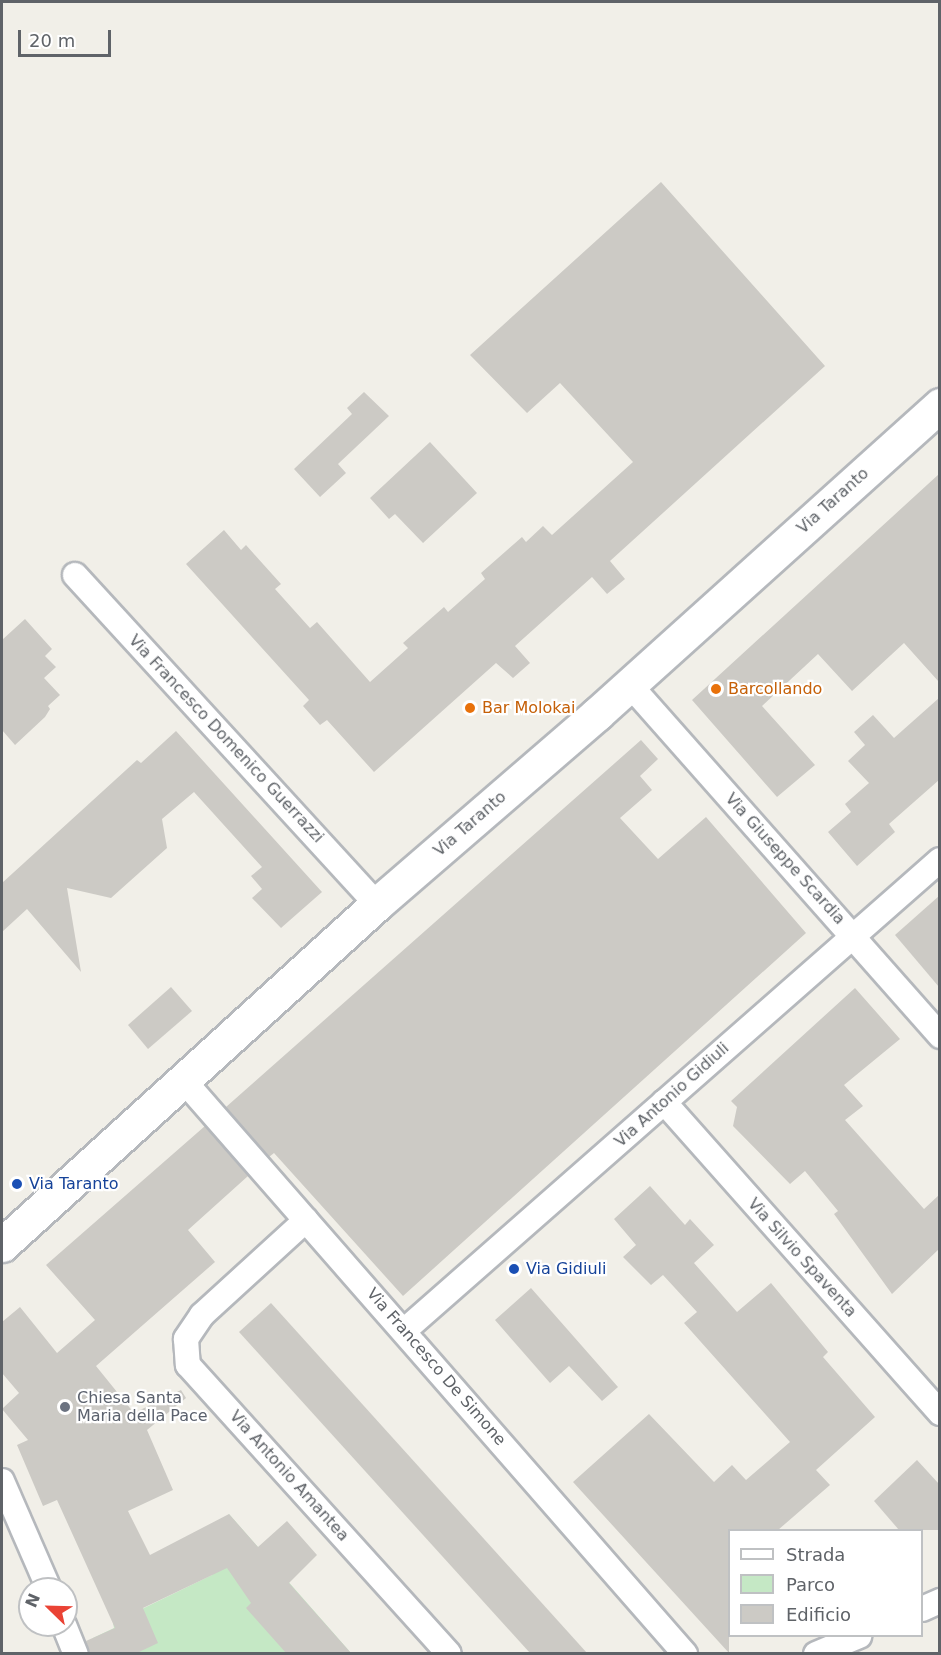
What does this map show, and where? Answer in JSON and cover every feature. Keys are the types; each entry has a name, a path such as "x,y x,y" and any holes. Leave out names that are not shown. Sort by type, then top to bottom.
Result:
{"main road":[{"name":"Via Taranto","path":"2,1245 185,1082 377,904 629,684 939,405"}],"street":[{"name":"Via Francesco Domenico Guerrazzi","path":"75,575 377,904"},
{"name":"Via Giuseppe Scardia","path":"629,684 853,934 939,1036"},
{"name":"Via Antonio Gidiuli","path":"405,1330 939,860"},
{"name":"Via Francesco De Simone","path":"185,1082 405,1330 685,1653"},
{"name":"Via Silvio Spaventa","path":"664,1102 939,1413"},
{"name":"Via Antonio Amantea","path":"306,1220 202,1315 186,1339 188,1365 449,1653"},
{"path":"2,1481 44,1577"},
{"path":"923,1608 939,1601"},
{"path":"69,1637 76,1653"},
{"path":"816,1653 853,1637"}],"green space":[{"path":"229,1514 351,1653 100,1653 93,1638 114,1628 113,1623 212,1575"}],"building":[{"path":"661,182 825,366 610,561 625,579 607,594 592,577 515,646 530,663 513,678 496,663 374,772 327,720 320,725 303,706 309,700 186,564 224,530 241,550 246,545 281,584 275,589 310,628 317,622 370,682 408,648 403,643 444,607 448,612 485,579 481,573 522,537 526,542 543,526 552,535 633,462 560,383 527,413 470,355"},
{"path":"364,392 389,416 338,464 346,473 320,497 294,469 352,414 347,408"},
{"path":"430,442 477,493 423,543 395,514 389,519 370,498"},
{"path":"939,474 939,682 904,643 852,691 818,654 762,706 815,765 777,797 692,700"},
{"path":"25,619 52,649 45,656 56,667 44,678 60,695 48,706 50,709 45,717 15,745 2,730 2,640"},
{"path":"939,698 939,780 889,824 895,832 857,866 828,832 851,812 845,804 869,783 848,761 865,745 854,732 873,715 894,738"},
{"path":"176,731 322,892 281,928 252,898 262,889 251,876 262,867 194,792 162,819 167,848 111,898 67,888 81,972 27,909 2,932 2,883 137,760 141,763"},
{"path":"641,740 658,759 640,776 652,790 620,818 658,859 706,817 806,933 403,1296 274,1153 269,1157 226,1107"},
{"path":"939,896 939,987 895,935"},
{"path":"171,987 192,1011 148,1049 128,1025"},
{"path":"855,988 900,1039 844,1085 863,1106 845,1120 924,1209 939,1195 939,1249 892,1294 834,1214 838,1211 805,1171 790,1184 733,1126 737,1107 731,1101"},
{"path":"205,1126 248,1176 188,1230 215,1262 96,1366 134,1413 181,1390 186,1398 147,1430 173,1490 128,1511 150,1555 229,1514 258,1547 287,1521 317,1555 289,1583 351,1653 286,1653 246,1608 251,1603 227,1568 143,1608 158,1643 137,1653 90,1653 86,1641 115,1628 57,1500 43,1506 17,1445 28,1440 2,1409 19,1393 2,1373 2,1322 20,1307 57,1353 95,1320 46,1265"},
{"path":"650,1186 685,1225 690,1219 714,1245 694,1263 737,1312 771,1283 828,1352 823,1357 875,1417 816,1470 830,1485 779,1529 728,1529 729,1653 573,1482 649,1414 714,1482 732,1465 746,1480 790,1442 684,1323 697,1312 663,1275 651,1285 623,1257 636,1245 614,1219"},
{"path":"531,1288 618,1387 602,1401 569,1366 550,1383 495,1320"},
{"path":"271,1303 587,1653 530,1653 239,1332"},
{"path":"917,1460 939,1484 939,1530 898,1529 874,1501"}],"place":[{"name":"Barcollando","path":"716,689"},
{"name":"Bar Molokai","path":"470,708"},
{"name":"Via Taranto","path":"17,1184"},
{"name":"Via Gidiuli","path":"514,1269"},
{"name":"Chiesa Santa Maria della Pace","path":"65,1407"}]}
